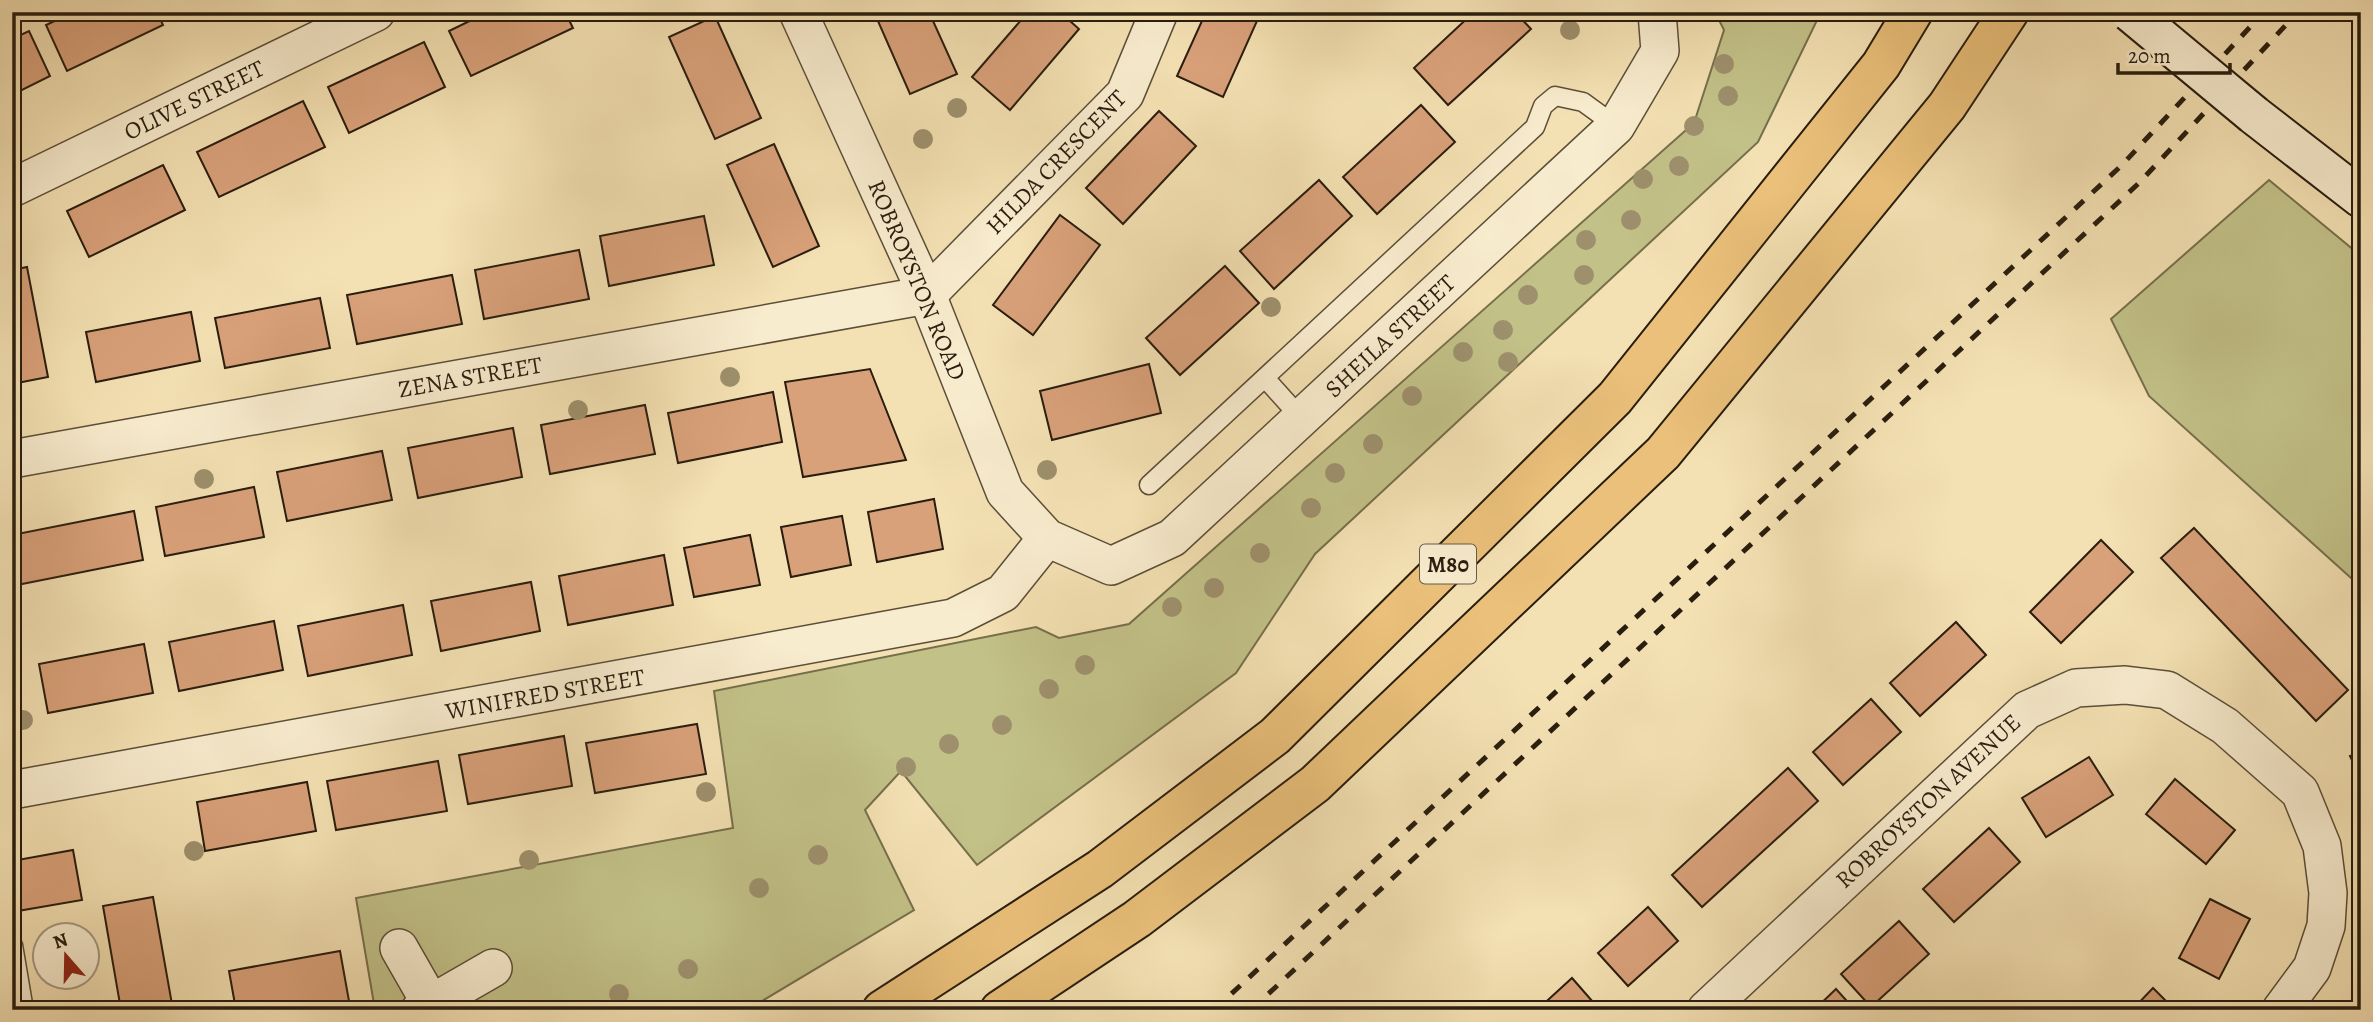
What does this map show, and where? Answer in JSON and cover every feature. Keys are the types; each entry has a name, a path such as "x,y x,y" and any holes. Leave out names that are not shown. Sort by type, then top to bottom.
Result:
{"highway":[{"name":"M80","path":"882,1010 1100,869 1275,736 1615,398 1881,65 1913,12"},
{"name":"M80","path":"1000,1010 1137,919 1315,784 1663,453 1947,106 2009,12"}],"main road":[{"path":"2130,12 2254,115 2361,198"}],"street":[{"name":"OLIVE STREET","path":"12,188 376,12"},
{"name":"ROBROYSTON ROAD","path":"798,12 927,295 1005,492 1047,538"},
{"name":"HILDA CRESCENT","path":"927,295 1125,94 1159,12"},
{"name":"SHEILA STREET","path":"1047,538 1111,566 1172,538 1616,126 1660,51 1657,12"},
{"name":"ZENA STREET","path":"12,459 927,295"},
{"name":"WINIFRED STREET","path":"12,790 953,618 1003,593 1047,538"},
{"name":"ROBROYSTON AVENUE","path":"1706,1010 2027,710 2076,688 2125,685 2167,690 2225,726 2300,792 2322,846 2328,893 2326,926 2312,968 2281,1010"},
{"path":"399,948 425,1007 493,968"}],"lane":[{"path":"1149,485 1535,127 1543,106 1555,96 1583,102 1616,126"},
{"path":"1265,378 1301,418"},
{"path":"13,945 24,1010"}],"shaded area":[{"path":"1715,12 1821,12 1758,142 1315,554 1236,673 977,865 901,771 865,810 914,910 747,1010 375,1010 356,898 733,828 714,691 1036,627 1059,638 1129,624 1694,123 1724,30"},
{"path":"2269,180 2361,256 2361,587 2149,396 2111,319"}],"building":[{"path":"74,12 157,12 163,25 67,71 46,25"},
{"path":"488,12 565,12 573,28 471,76 449,31"},
{"path":"874,12 929,12 957,74 910,94"},
{"path":"1028,12 1060,12 1079,29 1010,110 972,77"},
{"path":"1206,12 1261,12 1223,97 1177,76"},
{"path":"1474,12 1515,12 1531,29 1448,105 1414,68"},
{"path":"715,16 761,118 715,139 669,37"},
{"path":"29,31 50,76 12,95 12,39"},
{"path":"424,42 445,87 349,133 328,87"},
{"path":"303,101 325,147 219,197 197,152"},
{"path":"1421,105 1455,142 1377,214 1343,177"},
{"path":"1159,111 1196,146 1123,224 1086,188"},
{"path":"774,144 819,246 773,267 727,165"},
{"path":"163,165 185,210 89,257 67,211"},
{"path":"1319,180 1352,216 1274,289 1240,251"},
{"path":"1060,215 1100,245 1033,335 993,305"},
{"path":"704,216 714,265 609,286 600,236"},
{"path":"579,250 589,299 484,319 475,270"},
{"path":"1225,266 1259,303 1180,375 1146,338"},
{"path":"27,267 48,377 12,384 12,270"},
{"path":"452,275 462,324 357,344 347,295"},
{"path":"320,298 330,348 225,368 215,318"},
{"path":"191,312 200,361 96,382 86,332"},
{"path":"1149,364 1161,413 1052,440 1040,391"},
{"path":"870,369 906,460 803,477 785,382"},
{"path":"773,392 782,442 678,463 668,413"},
{"path":"645,405 655,454 550,474 541,425"},
{"path":"513,428 522,477 418,498 408,448"},
{"path":"382,451 392,500 287,521 277,472"},
{"path":"254,487 264,537 165,556 156,507"},
{"path":"934,499 943,549 877,562 868,512"},
{"path":"134,511 143,560 12,586 12,535"},
{"path":"842,516 851,565 791,577 781,527"},
{"path":"2194,528 2348,690 2316,721 2161,558"},
{"path":"750,535 760,585 694,597 684,548"},
{"path":"2101,540 2133,572 2061,643 2030,612"},
{"path":"664,555 673,605 568,625 559,576"},
{"path":"531,582 540,631 441,651 431,601"},
{"path":"403,605 412,655 308,676 298,626"},
{"path":"274,621 283,670 179,691 169,642"},
{"path":"1956,622 1986,655 1920,716 1890,683"},
{"path":"144,644 153,693 48,713 39,664"},
{"path":"1871,699 1901,732 1843,785 1813,752"},
{"path":"697,724 706,774 595,793 586,743"},
{"path":"564,736 572,786 468,804 459,755"},
{"path":"2361,752 2361,779 2350,756"},
{"path":"2089,757 2113,795 2046,837 2022,798"},
{"path":"438,761 447,811 336,830 327,781"},
{"path":"1788,768 1818,801 1702,907 1672,875"},
{"path":"2175,779 2235,830 2206,864 2146,814"},
{"path":"307,782 316,831 205,851 197,802"},
{"path":"1989,828 2020,862 1954,922 1923,889"},
{"path":"73,850 82,900 12,912 12,861"},
{"path":"153,897 173,1010 121,1010 103,906"},
{"path":"2210,899 2250,919 2219,979 2179,958"},
{"path":"1648,907 1678,941 1628,986 1598,953"},
{"path":"1899,921 1929,954 1871,1007 1841,974"},
{"path":"340,951 349,1001 299,1010 236,1010 229,971"},
{"path":"1572,978 1600,1010 1537,1010"},
{"path":"2153,988 2175,1010 2132,1010"},
{"path":"1836,989 1855,1010 1814,1010"}],"railway":[{"path":"1214,1010 2122,165 2264,12"},
{"path":"1251,1010 2139,183 2298,12"}]}
